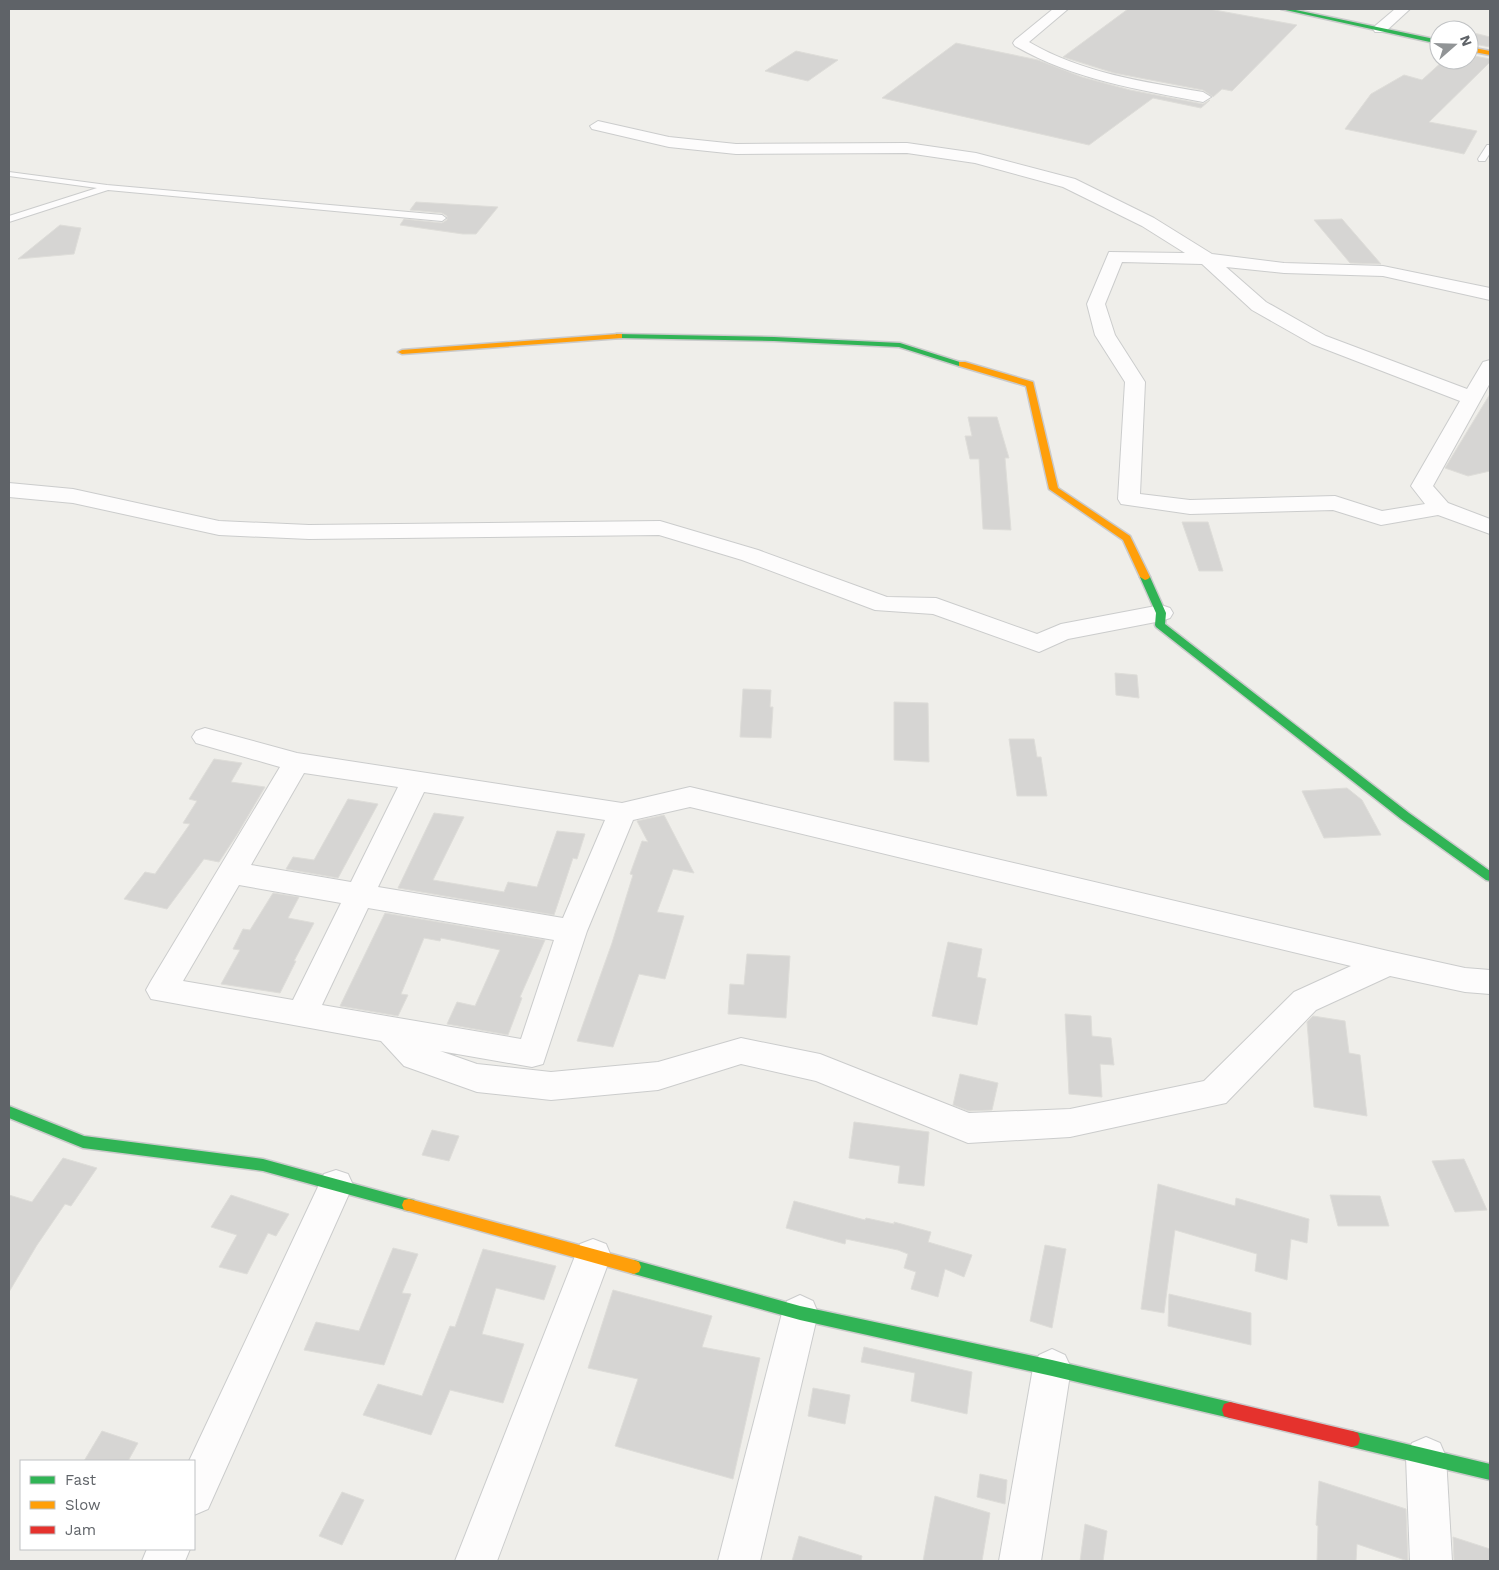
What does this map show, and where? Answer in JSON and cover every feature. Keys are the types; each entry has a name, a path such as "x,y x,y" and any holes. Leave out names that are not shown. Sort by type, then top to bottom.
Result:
{"street":[{"path":"1062,9 1020,43 1046,58 1122,82 1203,96"},
{"path":"1284,9 1429,40"},
{"path":"1380,29 1403,9"},
{"path":"598,126 669,142 736,149 906,148 976,158 1069,183 1148,222 1207,259 1259,306 1319,340 1472,398"},
{"path":"1440,508 1381,518 1334,503 1190,507 1129,499 1135,382 1104,335 1096,304 1115,256 1207,259 1284,268 1383,271 1490,294"},
{"path":"402,352 618,336 774,338 900,345 1030,384 1054,489 1127,538 1160,613 1160,625 1405,816 1490,876"},
{"path":"1490,366 1422,486 1440,508 1490,527"},
{"path":"9,490 73,496 219,528 309,532 660,528 750,555 884,605 936,606 1039,644 1061,632 1160,613"},
{"path":"205,737 297,762 622,813 690,797 1388,963 1465,980 1490,982"},
{"path":"297,762 162,990 532,1054 572,931 622,813"},
{"path":"302,1014 358,896 416,781"},
{"path":"231,873 572,931"},
{"path":"390,1029 415,1056 477,1078 551,1086 658,1076 741,1051 820,1068 968,1128 1070,1123 1214,1093 1305,1001 1388,963"},
{"path":"9,1112 83,1142 263,1164 800,1313 1052,1368 1490,1472"},
{"path":"195,1493 336,1185"},
{"path":"476,1561 593,1256"},
{"path":"740,1561 800,1313"},
{"path":"1020,1561 1052,1368"},
{"path":"1426,1457 1431,1561"}],"lane":[{"path":"1482,160 1490,147"},
{"path":"9,174 107,187 442,218"},
{"path":"9,219 107,187"}],"building":[{"path":"1128,9 1209,9 1297,25 1232,91 1222,89 1213,97 1203,90 1114,73 1063,57"},
{"path":"1479,34 1490,37 1490,47 1479,45"},
{"path":"956,43 1038,60 1082,77 1130,90 1203,104 1210,100 1201,108 1153,98 1089,145 882,98"},
{"path":"796,51 838,60 808,81 765,71"},
{"path":"1479,57 1490,59 1490,62 1429,122 1477,131 1464,154 1345,129 1371,94 1404,75 1422,80 1433,70 1479,70"},
{"path":"416,202 498,207 476,234 463,234 400,225 404,219 442,223 447,220 447,216 442,213 410,210"},
{"path":"1342,219 1381,264 1350,263 1314,220"},
{"path":"60,225 81,228 74,254 18,259"},
{"path":"1490,394 1490,471 1468,476 1445,468"},
{"path":"968,417 997,417 1009,458 1005,458 1011,530 983,529 979,459 970,459 965,436 972,436"},
{"path":"1182,522 1208,522 1223,571 1199,571"},
{"path":"1115,673 1137,675 1139,698 1116,695"},
{"path":"743,689 771,690 770,707 773,707 771,738 740,737"},
{"path":"894,702 928,703 929,762 894,760"},
{"path":"1009,739 1034,739 1037,757 1041,757 1047,796 1017,796"},
{"path":"214,759 242,763 231,782 265,787 238,833 219,862 204,859 167,909 124,899 145,872 155,874 190,824 183,823 197,801 189,799"},
{"path":"1347,788 1362,800 1381,835 1324,838 1302,791"},
{"path":"348,799 378,804 338,878 286,869 293,857 314,860"},
{"path":"434,813 464,817 433,880 504,892 508,882 537,887 557,831 585,834 577,859 573,858 554,915 398,888"},
{"path":"664,815 694,873 673,869 657,912 684,916 665,979 639,974 613,1047 577,1041 612,943 633,875 630,874 642,841 648,842 637,821"},
{"path":"273,893 299,897 288,918 314,923 280,993 221,984 240,950 233,949 243,929 250,930"},
{"path":"385,913 545,940 520,997 522,998 508,1035 447,1024 457,1002 475,1006 500,950 441,938 440,941 424,938 401,994 408,995 398,1016 340,1006"},
{"path":"948,942 982,949 977,977 986,979 977,1025 932,1016"},
{"path":"747,954 790,956 786,1018 728,1014 730,984 744,985"},
{"path":"1065,1014 1091,1016 1092,1036 1111,1038 1114,1065 1100,1064 1102,1097 1069,1094"},
{"path":"1313,1016 1345,1021 1349,1053 1360,1055 1367,1116 1314,1107 1307,1022"},
{"path":"960,1074 998,1083 992,1110 969,1111 953,1105"},
{"path":"854,1122 929,1132 924,1186 898,1183 900,1166 849,1158"},
{"path":"432,1130 459,1136 449,1161 422,1155"},
{"path":"63,1158 97,1168 71,1206 65,1204 37,1245 9,1292 9,1195 32,1202"},
{"path":"1464,1159 1487,1210 1455,1212 1432,1161"},
{"path":"1158,1184 1235,1206 1236,1198 1309,1219 1307,1243 1291,1239 1287,1280 1255,1271 1257,1254 1175,1230 1164,1313 1141,1309"},
{"path":"231,1195 289,1214 276,1236 268,1233 247,1274 219,1267 237,1235 211,1227"},
{"path":"1330,1195 1380,1196 1389,1226 1338,1226"},
{"path":"794,1201 865,1220 866,1218 894,1224 894,1222 931,1232 928,1242 972,1255 964,1277 945,1269 938,1297 911,1289 916,1272 904,1268 908,1254 898,1250 846,1239 845,1244 786,1228"},
{"path":"1045,1245 1066,1249 1052,1328 1030,1321"},
{"path":"393,1248 418,1254 402,1293 411,1294 384,1365 304,1350 316,1322 359,1331"},
{"path":"483,1249 556,1266 544,1300 496,1288 482,1334 524,1344 503,1403 450,1390 431,1435 363,1415 378,1384 422,1396 450,1326 455,1327"},
{"path":"613,1290 712,1316 702,1347 760,1358 733,1479 615,1446 638,1379 588,1368"},
{"path":"1169,1294 1251,1313 1251,1345 1168,1326"},
{"path":"864,1347 972,1372 967,1414 911,1401 915,1373 861,1362"},
{"path":"813,1388 850,1395 845,1424 808,1416"},
{"path":"102,1431 138,1443 129,1460 85,1460"},
{"path":"980,1474 1007,1480 1005,1504 977,1497"},
{"path":"1319,1481 1406,1509 1408,1561 1357,1544 1356,1561 1317,1561 1318,1526 1316,1525"},
{"path":"342,1492 364,1500 342,1545 319,1536"},
{"path":"935,1496 990,1513 982,1561 923,1561"},
{"path":"1085,1524 1107,1531 1103,1561 1080,1561"},
{"path":"799,1536 862,1556 861,1561 792,1561"},
{"path":"1453,1537 1490,1549 1490,1561 1454,1561"}],"traffic: fast":[{"path":"1284,9 1429,40"},
{"path":"619,336 774,339 900,345 962,364"},
{"path":"1145,577 1161,613 1160,625 1405,816 1490,877"},
{"path":"9,1112 83,1142 263,1165 409,1205"},
{"path":"634,1267 800,1313 1052,1368 1230,1410"},
{"path":"1352,1439 1490,1472"}],"traffic: slow":[{"path":"1479,51 1490,53"},
{"path":"402,352 619,336"},
{"path":"962,364 1030,384 1054,489 1127,538 1145,577"},
{"path":"409,1205 634,1267"}],"traffic: jam":[{"path":"1230,1410 1352,1439"}]}
